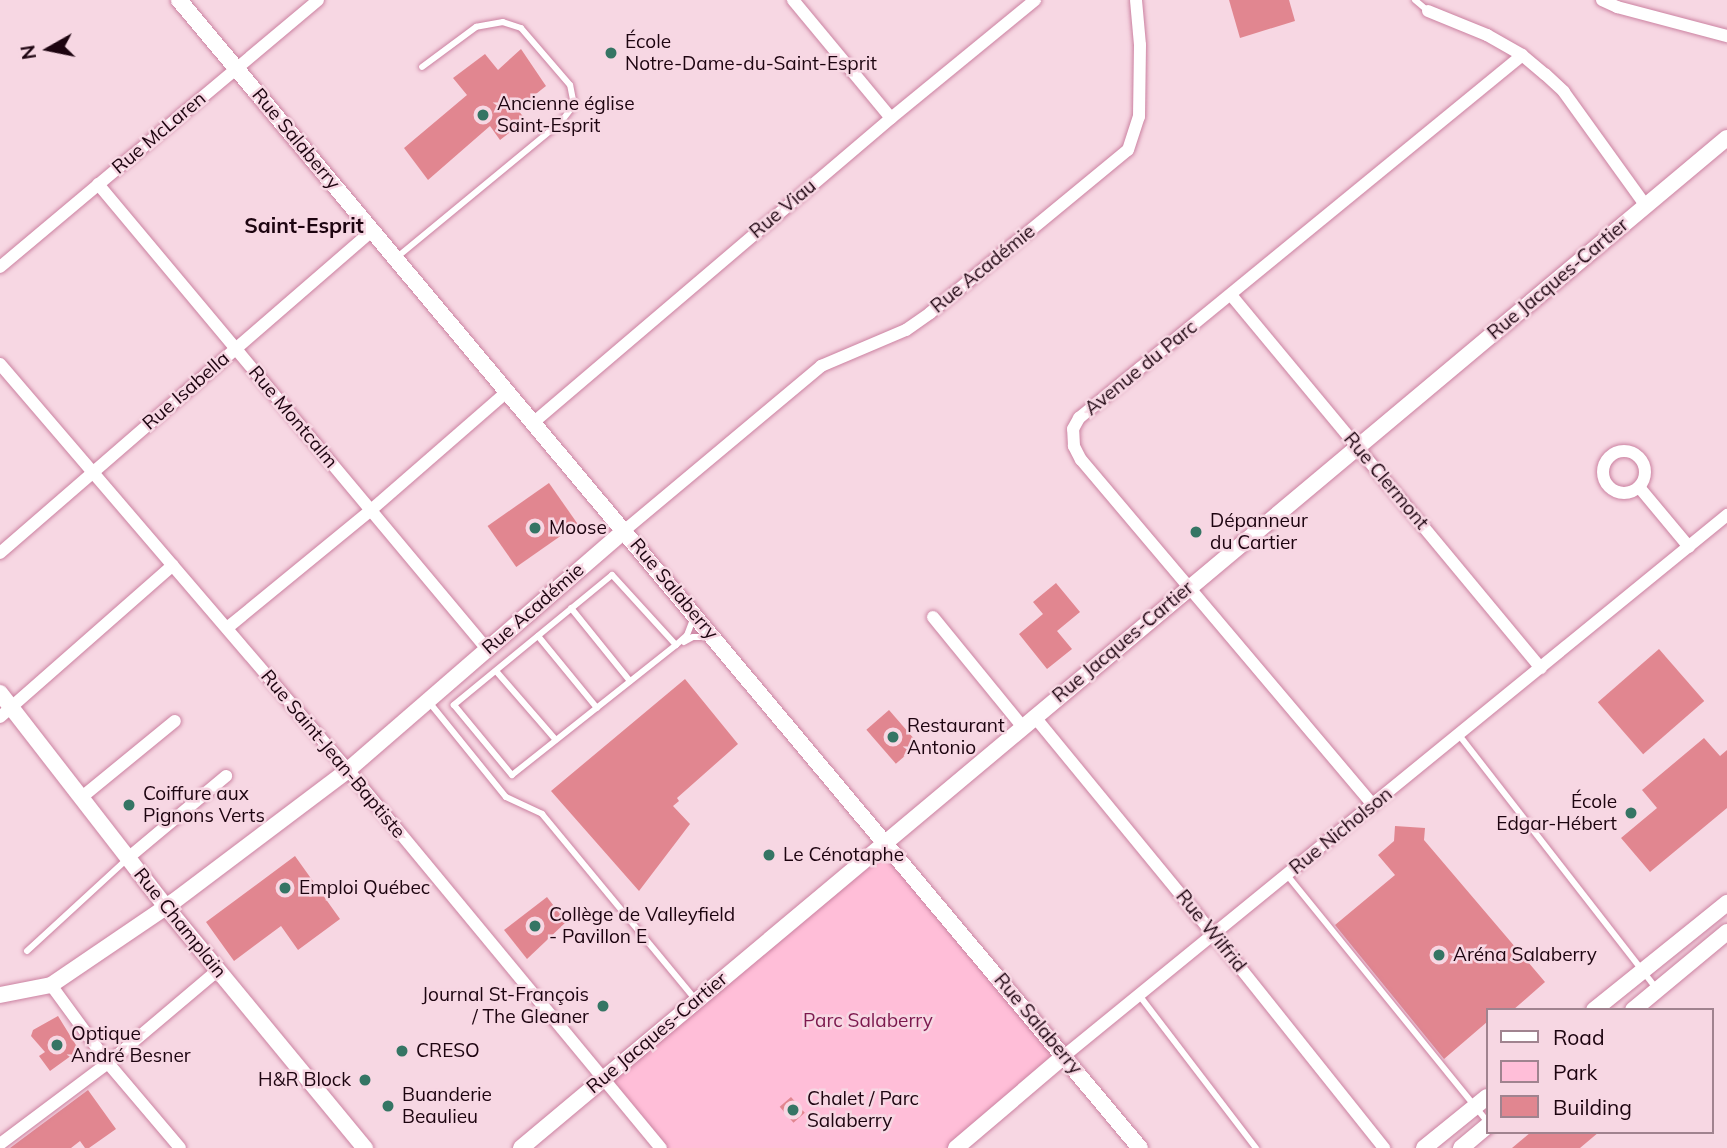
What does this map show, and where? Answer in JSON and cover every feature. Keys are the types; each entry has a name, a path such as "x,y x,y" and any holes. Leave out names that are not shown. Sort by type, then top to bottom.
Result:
{"street":[{"name":"Rue Salaberry","path":"179,0 886,840 1140,1148"},
{"name":"Rue McLaren","path":"0,267 318,0"},
{"path":"793,0 891,118"},
{"name":"Rue Académie","path":"0,995 51,985 166,907 348,770 625,530 821,366 906,330 1128,150 1139,117 1140,45 1136,0"},
{"path":"1602,0 1727,36"},
{"name":"Rue Viau","path":"534,422 1031,1"},
{"path":"1428,11 1487,35 1522,55 1564,92 1646,206"},
{"name":"Avenue du Parc","path":"1373,805 1081,460 1074,446 1073,429 1079,418 1522,55"},
{"name":"Rue Jacques-Cartier","path":"521,1148 1727,138"},
{"name":"Rue Montcalm","path":"98,184 487,649"},
{"name":"Rue Isabella","path":"0,553 373,230"},
{"name":"Rue Clermont","path":"1231,295 1541,668"},
{"name":"Rue Saint-Jean-Baptiste","path":"0,363 348,770 661,1148"},
{"path":"227,628 371,510 508,391"},
{"path":"1639,487 1689,547"},
{"name":"Rue Nicholson","path":"956,1148 1064,1056 1727,515"},
{"path":"6,712 173,565"},
{"name":"Rue Wilfrid","path":"933,617 1028,721 1214,934 1384,1148"},
{"name":"Rue Champlain","path":"0,693 6,712 82,797 166,907 365,1148"},
{"path":"82,797 175,721"},
{"path":"128,858 226,776"},
{"path":"1596,1008 1727,903"},
{"path":"1635,1008 1727,932"},
{"path":"0,1144 108,1063 218,970"},
{"path":"51,985 108,1063 180,1148"},
{"path":"1424,1148 1481,1101"},
{"path":"1461,1148 1486,1127"}],"lane":[{"path":"1415,0 1428,11"},
{"path":"396,258 561,123 574,105 570,85 521,28 503,22 476,27 422,67"},
{"path":"676,645 612,575 454,705 512,775 676,645 687,635 694,612"},
{"path":"571,608 630,681"},
{"path":"538,636 597,708"},
{"path":"676,645 693,637 715,637"},
{"path":"495,671 556,740"},
{"path":"428,700 506,797 542,814 696,1000"},
{"path":"1459,735 1657,990"},
{"path":"27,951 128,858"},
{"path":"1287,875 1481,1101"},
{"path":"1139,995 1256,1148"}],"green space":[{"name":"Parc Salaberry","path":"885,840 1064,1056 956,1148 661,1148 603,1078"}],"building":[{"path":"1229,0 1289,0 1295,21 1240,38"},
{"name":"Ancienne église Saint-Esprit","path":"521,49 546,86 517,109 526,120 500,140 490,126 428,180 404,148 467,95 453,78 485,54 498,70"},
{"name":"Moose","path":"549,483 578,524 516,567 488,526"},
{"path":"1056,583 1080,612 1057,631 1072,649 1047,669 1019,634 1043,614 1033,602"},
{"path":"1659,649 1704,701 1643,754 1598,702"},
{"path":"685,679 738,744 677,798 679,801 673,806 690,824 639,891 551,791"},
{"name":"Restaurant Antonio","path":"889,710 919,744 896,764 866,730"},
{"name":"École Edgar-Hébert","path":"1704,738 1720,756 1727,750 1727,808 1650,872 1621,838 1657,808 1642,790"},
{"name":"Aréna Salaberry","path":"1395,826 1425,828 1424,840 1545,982 1515,1008 1486,1008 1486,1023 1444,1059 1335,925 1395,875 1378,855 1394,841"},
{"name":"Emploi Québec","path":"295,856 340,919 298,950 281,926 234,961 206,922"},
{"name":"Collège de Valleyfield - Pavillon E","path":"547,897 566,922 527,959 504,930"},
{"name":"Optique André Besner","path":"58,1016 79,1050 50,1071 39,1056 45,1052 31,1036 33,1030"},
{"path":"88,1090 116,1129 89,1148 85,1148 80,1141 71,1148 10,1148"},
{"name":"Chalet / Parc Salaberry","path":"791,1097 805,1113 793,1123 780,1107"},
{"path":"1529,1134 1597,1134 1580,1148 1512,1148"}],"place":[{"name":"École Notre-Dame-du-Saint-Esprit","path":"611,53"},
{"name":"Ancienne église Saint-Esprit","path":"483,115"},
{"name":"Moose","path":"535,528"},
{"name":"Dépanneur du Cartier","path":"1196,532"},
{"name":"Restaurant Antonio","path":"893,737"},
{"name":"Coiffure aux Pignons Verts","path":"129,805"},
{"name":"École Edgar-Hébert","path":"1631,813"},
{"name":"Le Cénotaphe","path":"769,855"},
{"name":"Emploi Québec","path":"285,888"},
{"name":"Collège de Valleyfield - Pavillon E","path":"535,926"},
{"name":"Aréna Salaberry","path":"1439,955"},
{"name":"Journal St-François / The Gleaner","path":"603,1006"},
{"name":"Optique André Besner","path":"57,1045"},
{"name":"CRESO","path":"402,1051"},
{"name":"H&R Block","path":"365,1080"},
{"name":"Buanderie Beaulieu","path":"388,1106"},
{"name":"Chalet / Parc Salaberry","path":"793,1110"}],"district":[{"name":"Saint-Esprit","path":"304,225"}]}
